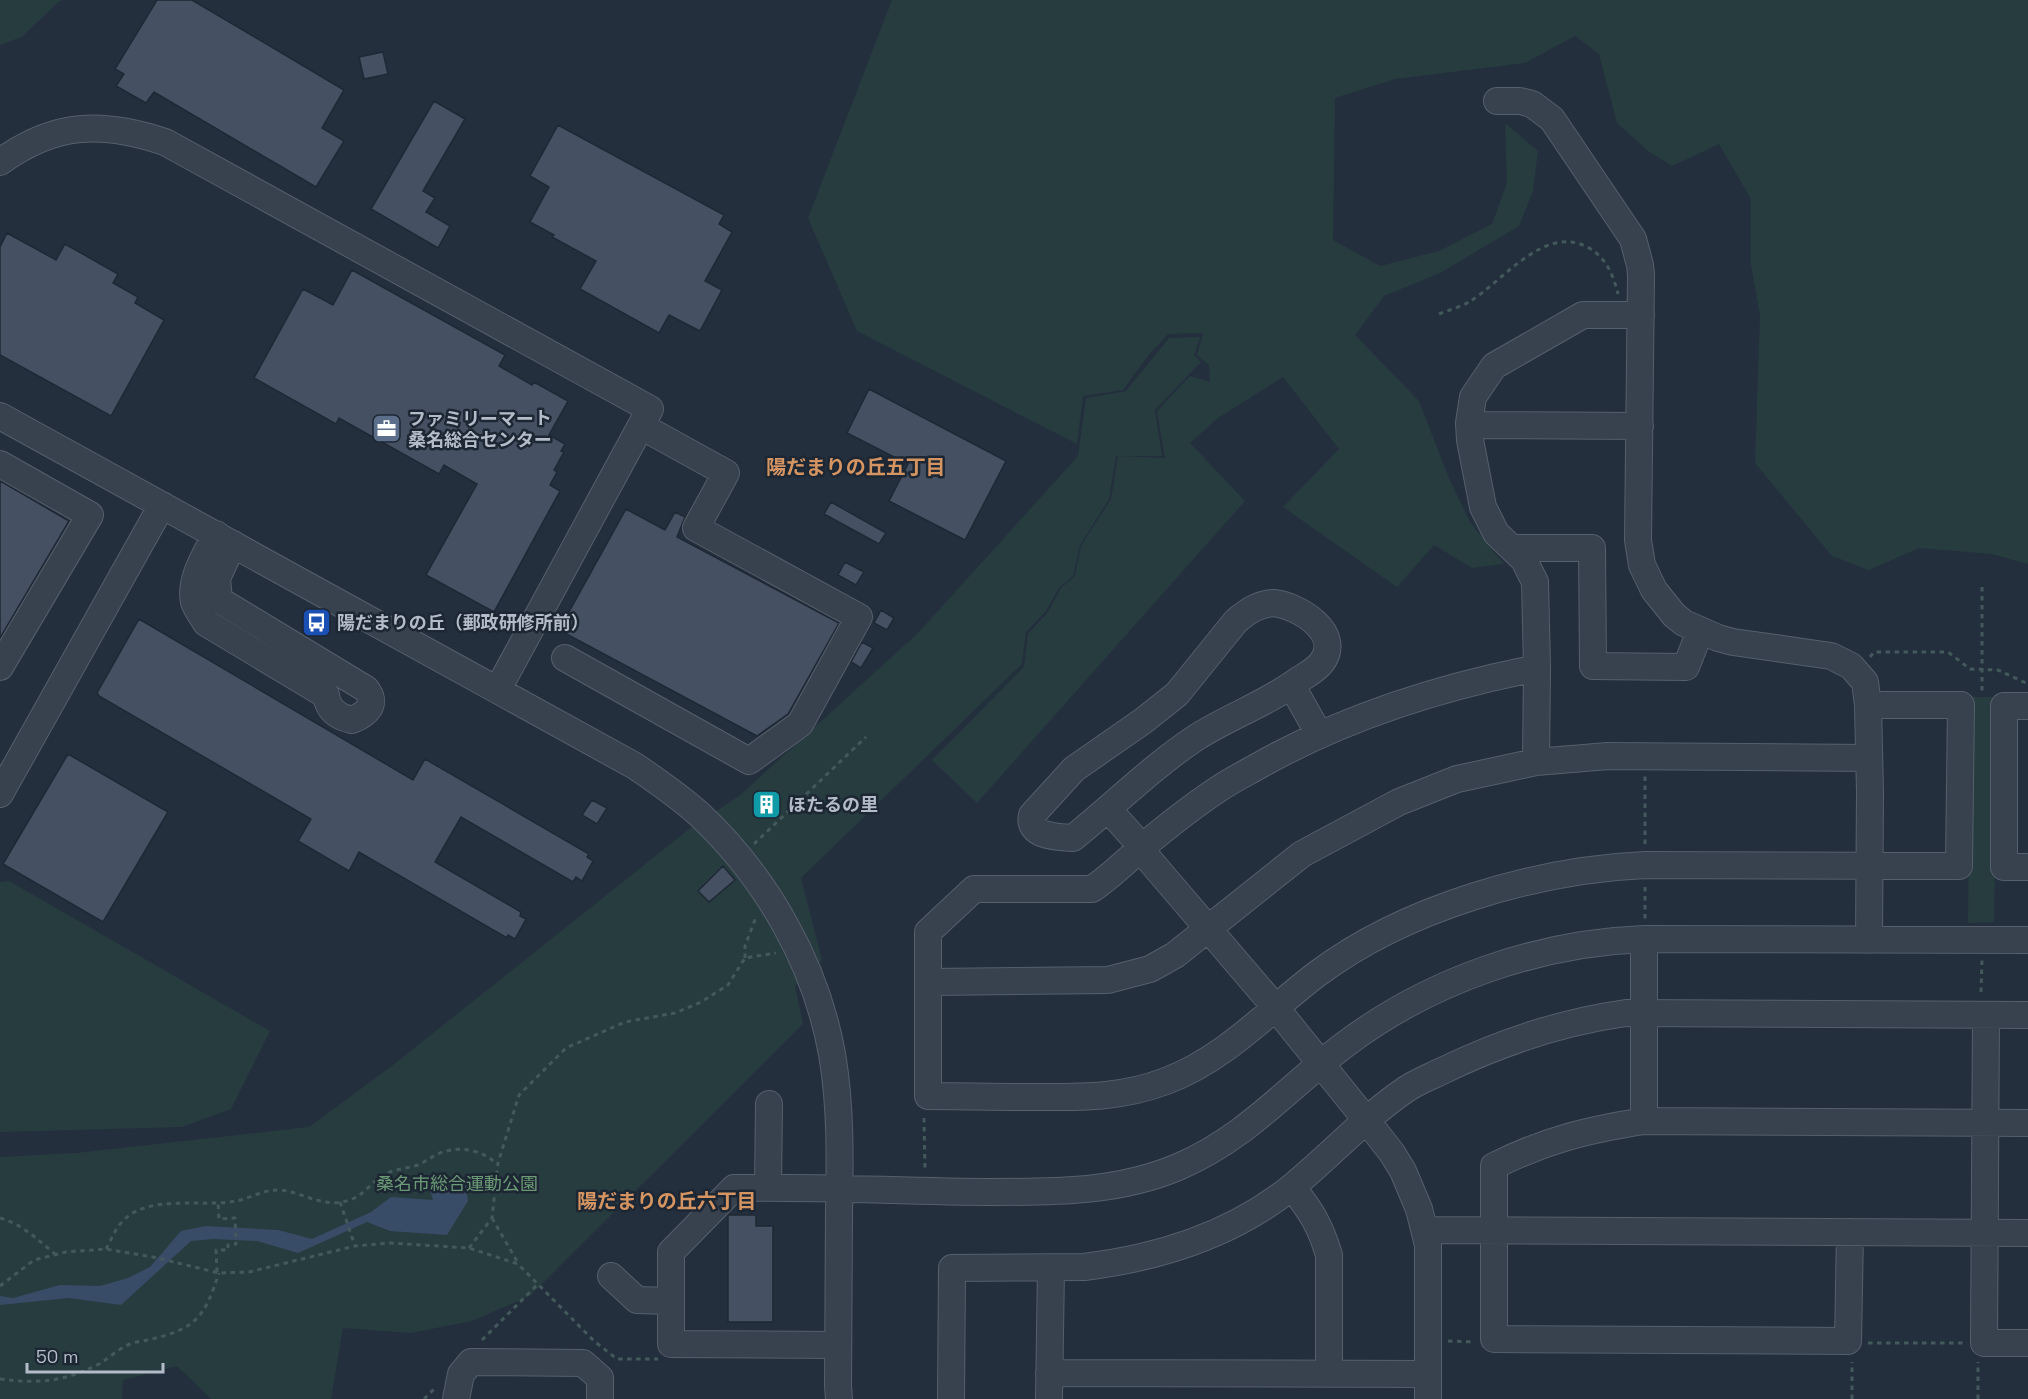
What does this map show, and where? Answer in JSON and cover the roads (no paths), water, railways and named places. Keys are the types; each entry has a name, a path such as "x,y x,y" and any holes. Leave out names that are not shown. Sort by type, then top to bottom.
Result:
{"street":[{"path":"1497,101 1520,101 1532,104 1552,119 1633,239 1640,265 1632,315 1640,426 1638,540 1642,566 1654,590 1674,615 1700,631 1733,642 1831,656 1843,661 1865,682 1868,705 1870,792 1869,940"},
{"path":"0,162 36,141 62,132 88,128 138,133 165,142 650,409 498,689"},
{"path":"1536,762 1535,582 1524,560 1496,533 1483,507 1470,440 1469,425 1473,397 1494,366 1583,315 1632,315"},
{"path":"0,416 635,766 700,815 731,847 771,901 798,949 821,1010 829,1042 838,1098 839,1399"},
{"path":"1469,425 1640,426"},
{"path":"565,658 749,761 800,724 859,617 696,528 726,473 641,426"},
{"path":"0,464 90,515 0,668"},
{"path":"1,791 162,505"},
{"path":"224,539 216,578 219,600 366,689 371,695 372,702 370,710 363,716 352,720 333,713 326,695 206,623 194,604 193,589 197,573 224,539"},
{"path":"1512,548 1592,549 1593,666 1686,667 1700,631"},
{"path":"1274,603 1283,604 1317,625 1326,638 1326,654 1322,662 1292,686 1199,736 1174,753 1073,838 1041,833 1034,828 1031,822 1032,815 1074,769 1143,721 1177,694 1236,621 1256,607 1274,603"},
{"path":"1537,668 1483,678 1421,695 1319,734 1219,788 1141,848 1104,882 1092,889 974,890 928,932 928,1096 1091,1098 1131,1092 1167,1081 1211,1060 1275,1007 1338,960 1396,928 1446,906 1549,876 1645,865 1959,866 1960,705 1868,705"},
{"path":"1292,686 1319,734"},
{"path":"2028,706 2004,706 2004,867 2028,867"},
{"path":"929,982 1108,980 1135,974 1174,956 1302,854 1399,802 1457,779 1536,762 1573,758 1646,755 1869,758"},
{"path":"1049,1373 1329,1373 1428,1387 1429,1260 1425,1230 1413,1191 1403,1171 1392,1153 1275,1007 1109,810"},
{"path":"838,1345 671,1344 671,1252 734,1188 1056,1192 1084,1191 1143,1180 1178,1167 1239,1134 1350,1041 1427,994 1477,973 1558,950 1617,940 1645,932 1869,940 2028,940"},
{"path":"1644,1120 1645,932"},
{"path":"951,1399 952,1268 1051,1268 1104,1265 1167,1251 1232,1224 1292,1187 1382,1107 1409,1087 1472,1056 1526,1036 1584,1019 1644,1012 2028,1015"},
{"path":"1983,1015 1984,1342 2028,1343"},
{"path":"768,1187 769,1104"},
{"path":"1850,1232 1848,1341 1494,1340 1494,1166 1519,1154 1594,1128 1644,1120 2028,1123"},
{"path":"1292,1187 1312,1213 1329,1255 1329,1373"},
{"path":"1425,1230 2028,1233"},
{"path":"1049,1399 1051,1268"},
{"path":"611,1276 637,1300 671,1301"},
{"path":"456,1399 461,1374 471,1362 583,1363 600,1378 600,1399"}],"water":[{"path":"449,1180 466,1186 468,1201 447,1235 390,1231 367,1222 298,1253 257,1241 213,1239 191,1241 121,1305 69,1298 0,1305 0,1296 13,1298 60,1285 100,1286 128,1278 150,1267 181,1231 206,1226 278,1230 312,1239 371,1212 391,1197 433,1200 430,1190"}],"place":[{"name":"ファミリーマート 桑名総合センター","path":"387,428"},
{"name":"陽だまりの丘（郵政研修所前）","path":"316,622"},
{"name":"ほたるの里","path":"767,804"}],"district":[{"name":"陽だまりの丘五丁目","path":"856,467"},
{"name":"陽だまりの丘六丁目","path":"667,1201"}],"park label":[{"name":"桑名市総合運動公園","path":"457,1183"}]}
